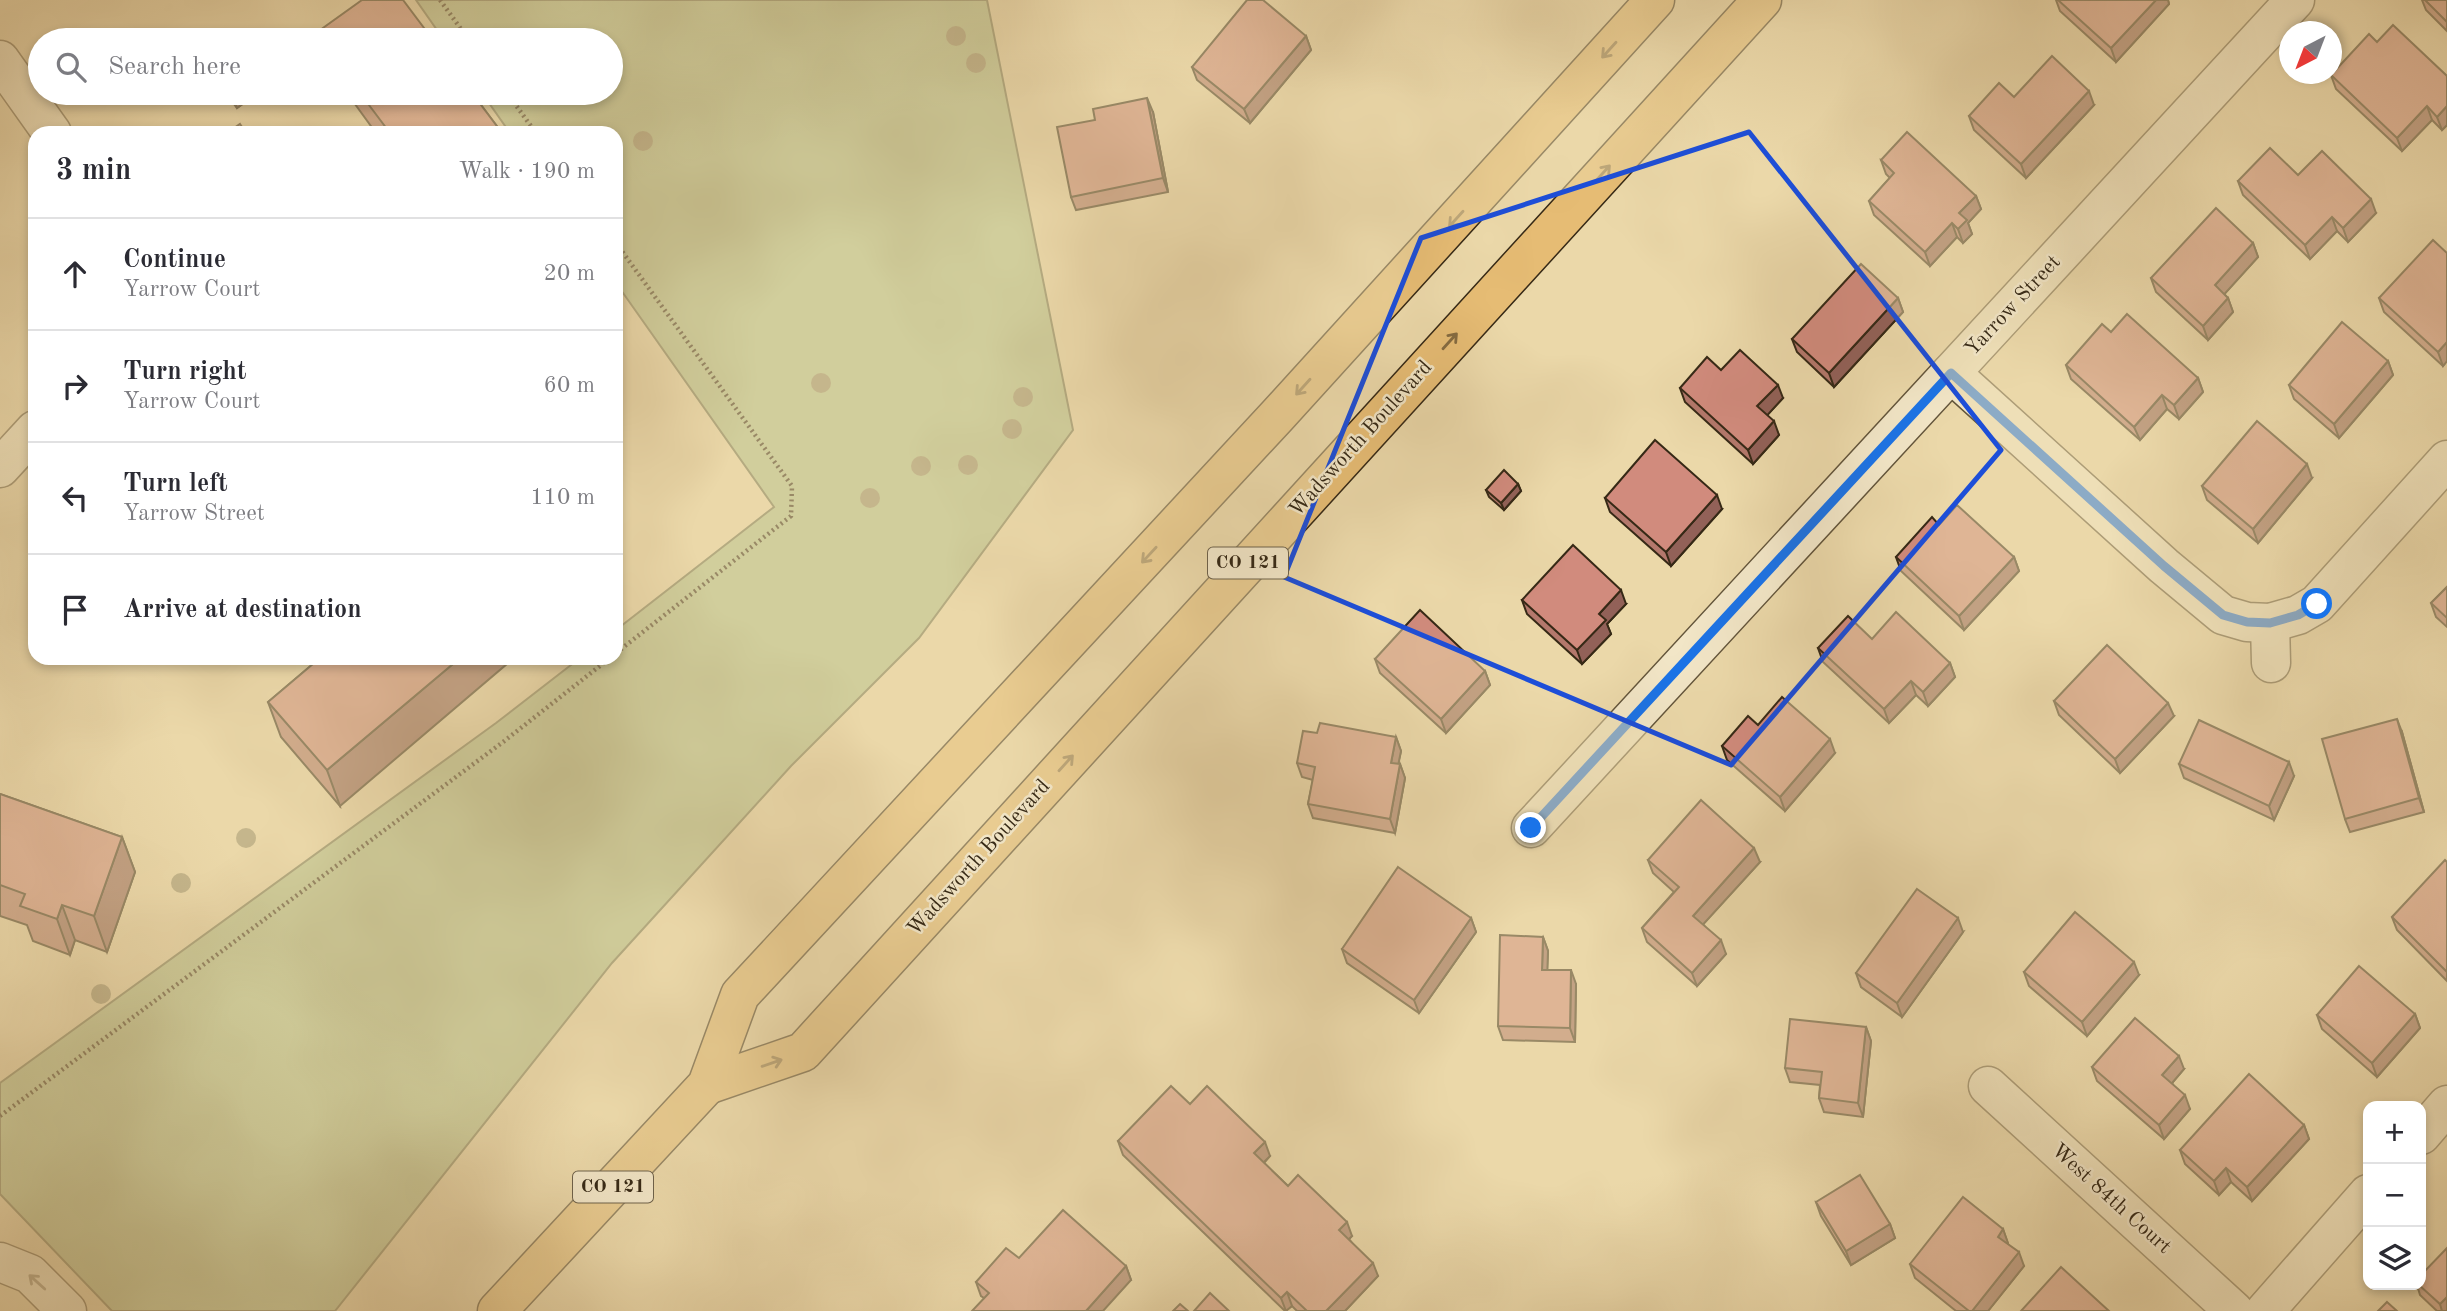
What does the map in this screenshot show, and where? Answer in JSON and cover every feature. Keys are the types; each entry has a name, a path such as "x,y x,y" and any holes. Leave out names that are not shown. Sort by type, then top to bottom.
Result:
{"main road":[{"name":"Wadsworth Boulevard","path":"497,1311 707,1085 740,995 1259,436 1655,0"},
{"name":"Wadsworth Boulevard","path":"707,1085 803,1052 1762,0"}],"street":[{"name":"Yarrow Street","path":"1531,828 2295,0"},
{"path":"0,60 28,99"},
{"path":"32,105 47,126"},
{"path":"1951,373 2164,566 2223,615 2247,622 2270,623 2298,615 2317,604 2447,460"},
{"path":"0,468 28,438"},
{"path":"2270,623 2271,663"},
{"name":"West 84th Court","path":"1988,1086 2234,1311"},
{"path":"2426,1129 2447,1105"},
{"path":"2265,1311 2363,1200"},
{"path":"0,1262 30,1275 67,1311"}],"path":[{"path":"440,0 460,28"},
{"path":"516,105 531,126"},
{"path":"623,253 792,486 791,516 623,648"},
{"path":"0,1116 492,750 601,665"}],"highlighted area":[{"path":"1749,132 2001,450 1731,765 1284,577 1421,238"}],"green space":[{"path":"416,0 987,0 1073,430 919,638 791,766 612,963 335,1311 112,1311 0,1194 0,1083 496,723 571,665 623,665 623,625 774,507 623,293 623,126 505,126 490,105 623,105 623,28 436,28"}],"building":[{"path":"362,0 403,0 424,28 323,28"},
{"path":"1247,0 1263,0 1306,36 1244,109 1192,67"},
{"path":"2058,0 2156,0 2111,48"},
{"path":"2425,0 2447,0 2447,22"},
{"path":"2393,25 2447,76 2447,106 2437,117 2427,106 2397,138 2340,84 2342,63 2369,34 2377,42"},
{"path":"2052,56 2089,91 2021,164 1969,116 1999,83 2014,97"},
{"path":"1147,98 1163,178 1071,197 1057,127 1095,120 1093,109"},
{"path":"369,105 481,105 497,126 385,126"},
{"path":"1907,132 1976,196 1959,213 1967,220 1958,229 1952,223 1925,252 1869,201 1894,173 1881,160"},
{"path":"2270,148 2298,175 2322,151 2371,199 2343,228 2332,217 2305,245 2238,181"},
{"path":"2216,208 2253,243 2215,285 2228,298 2203,326 2151,278"},
{"path":"2433,240 2447,253 2447,342 2438,352 2379,298"},
{"path":"1861,264 1898,298 1829,373 1792,339"},
{"path":"2127,314 2198,378 2174,405 2162,395 2134,427 2066,365 2102,324 2111,332"},
{"path":"2342,322 2388,361 2334,424 2289,385"},
{"path":"1740,350 1778,385 1757,406 1774,421 1748,450 1680,388 1707,357 1721,370"},
{"path":"2257,421 2307,464 2253,529 2202,486"},
{"path":"1655,440 1717,495 1666,552 1605,498"},
{"path":"1504,470 1518,484 1501,503 1486,490"},
{"path":"1957,505 2014,557 1959,616 1896,557 1932,517 1939,525"},
{"path":"1573,545 1621,590 1599,614 1606,620 1577,650 1522,600"},
{"path":"2447,587 2447,618 2431,603"},
{"path":"1420,610 1485,671 1441,719 1375,659"},
{"path":"1896,612 1950,663 1923,692 1911,681 1884,709 1818,648 1848,616 1872,639"},
{"path":"2107,645 2168,703 2115,759 2054,701"},
{"path":"312,665 452,665 327,770 268,702"},
{"path":"1782,697 1830,739 1780,797 1722,746 1748,716 1758,725"},
{"path":"2397,719 2419,798 2345,819 2322,739"},
{"path":"2199,720 2289,762 2269,806 2179,764"},
{"path":"1320,723 1396,737 1391,763 1400,764 1390,819 1308,804 1315,767 1297,763 1303,731 1317,733"},
{"path":"0,794 122,837 94,916 62,905 57,919 20,906 25,894 0,885"},
{"path":"1701,800 1754,848 1693,916 1721,940 1692,973 1642,928 1679,887 1648,860"},
{"path":"2445,860 2447,862 2447,972 2392,917"},
{"path":"1398,867 1471,918 1414,1000 1342,949"},
{"path":"1917,889 1958,918 1897,1003 1856,973"},
{"path":"2075,912 2134,962 2082,1022 2024,972"},
{"path":"1500,935 1543,937 1542,970 1571,970 1570,1028 1498,1026"},
{"path":"2359,966 2415,1014 2372,1063 2317,1015"},
{"path":"2135,1018 2179,1056 2162,1075 2185,1095 2159,1125 2092,1067"},
{"path":"1790,1019 1866,1027 1858,1103 1819,1098 1822,1072 1785,1068"},
{"path":"2249,1074 2304,1125 2247,1187 2226,1168 2214,1181 2180,1150"},
{"path":"1171,1086 1190,1104 1207,1086 1265,1142 1254,1153 1288,1186 1298,1175 1347,1222 1339,1230 1373,1263 1326,1311 1307,1311 1287,1292 1281,1298 1118,1141"},
{"path":"1860,1175 1890,1224 1846,1251 1816,1202"},
{"path":"1963,1197 2003,1229 1998,1237 2019,1252 1972,1311 1910,1264"},
{"path":"1063,1210 1126,1266 1086,1311 972,1311 989,1293 976,1282 1006,1248 1019,1258"},
{"path":"2447,1248 2447,1297 2440,1304 2425,1290 2426,1270"},
{"path":"2061,1267 2109,1311 2021,1311"},
{"path":"1210,1293 1229,1311 1194,1311"},
{"path":"2387,1302 2397,1311 2378,1311"},
{"path":"1180,1304 1188,1311 1173,1311"}],"route":[{"path":"1531,828 1951,373 2164,566 2223,615 2247,622 2270,623 2298,615 2317,604"}]}
